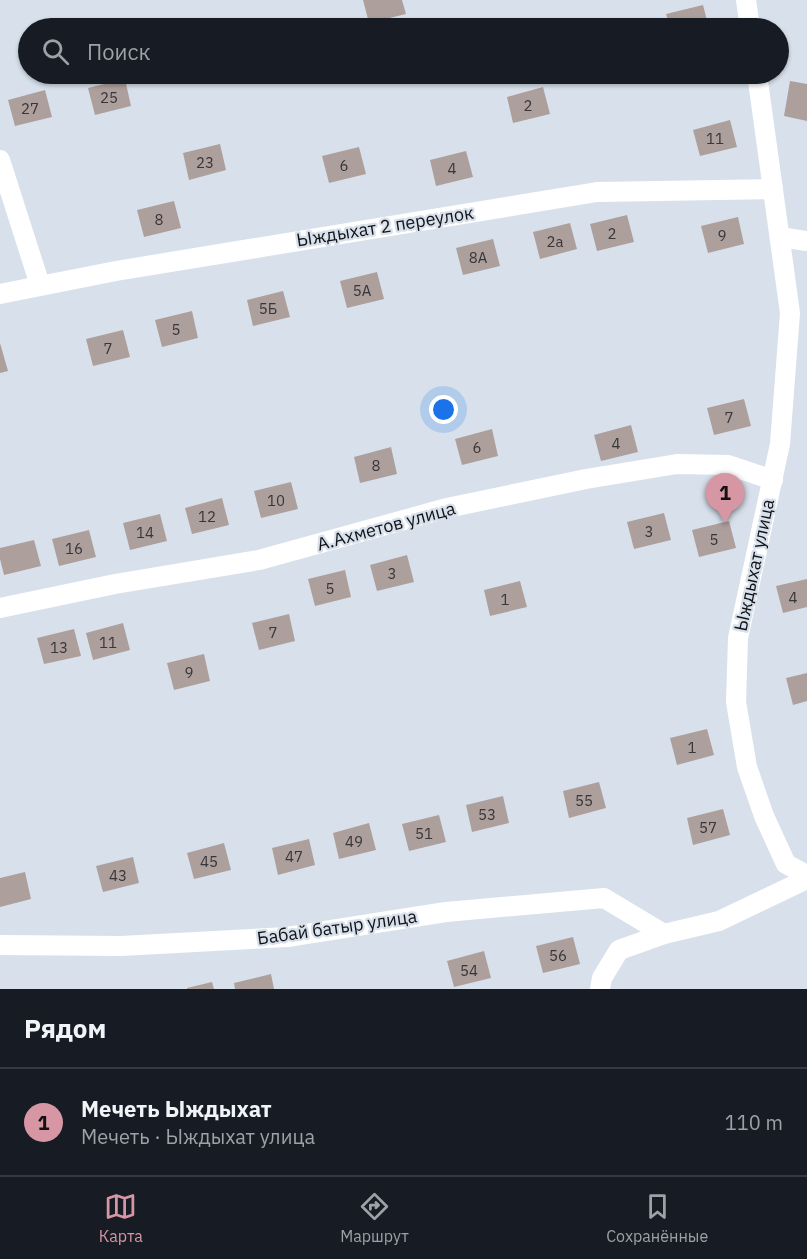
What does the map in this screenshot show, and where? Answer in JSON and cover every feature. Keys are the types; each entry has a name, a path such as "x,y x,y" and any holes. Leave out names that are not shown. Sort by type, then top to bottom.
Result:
{"street":[{"path":"746,0 749,18"},
{"name":"Ыждыхат улица","path":"758,84 790,314 780,444 738,638 736,702 747,766 764,816 786,864 807,877"},
{"path":"0,160 40,285"},
{"name":"Ыждыхат 2 переулок","path":"0,294 127,269 597,192 773,189"},
{"path":"780,237 807,241"},
{"name":"А.Ахметов улица","path":"0,608 115,584 259,560 447,508 586,479 677,464 728,465 773,480"},
{"path":"600,989 602,978 619,950 664,934 719,921 807,877"},
{"name":"Бабай батыр улица","path":"0,945 121,946 287,937 446,912 604,897 664,934"}],"building":[{"path":"363,0 402,0 406,14 390,18 368,18"},
{"path":"703,5 706,18 667,18 666,14"},
{"path":"790,81 807,84 807,121 784,116"},
{"path":"104,84 126,84 131,106 95,115 88,88"},
{"path":"543,87 550,114 513,123 507,97"},
{"path":"45,90 52,117 15,126 8,100"},
{"path":"730,120 737,147 700,156 693,130"},
{"path":"220,144 226,170 189,180 183,153"},
{"path":"359,147 366,174 329,183 322,156"},
{"path":"466,151 473,177 436,186 430,160"},
{"path":"174,201 181,228 144,237 137,210"},
{"path":"627,215 634,242 597,251 590,224"},
{"path":"738,217 744,244 708,253 701,226"},
{"path":"570,223 577,249 540,259 533,232"},
{"path":"493,239 500,266 463,275 456,248"},
{"path":"377,272 384,299 347,308 340,281"},
{"path":"283,291 290,317 253,326 247,300"},
{"path":"192,311 198,338 162,347 155,320"},
{"path":"123,330 130,357 93,366 86,339"},
{"path":"0,343 8,371 0,373"},
{"path":"744,399 751,426 714,435 707,408"},
{"path":"631,425 638,452 601,461 594,435"},
{"path":"492,429 498,456 462,465 455,439"},
{"path":"391,447 397,474 360,483 354,457"},
{"path":"291,482 298,509 261,518 254,491"},
{"path":"222,498 229,525 192,534 185,508"},
{"path":"664,513 671,540 634,549 627,522"},
{"path":"160,514 167,541 130,550 123,523"},
{"path":"729,521 736,548 699,557 692,530"},
{"path":"89,530 96,557 59,566 52,539"},
{"path":"34,540 41,566 4,575 0,548"},
{"path":"407,555 414,582 377,591 370,565"},
{"path":"345,570 351,597 315,606 308,579"},
{"path":"807,579 807,607 783,613 776,586"},
{"path":"520,581 527,607 490,616 484,590"},
{"path":"289,614 295,641 259,650 252,623"},
{"path":"123,623 130,650 93,660 86,633"},
{"path":"74,629 81,656 44,664 37,638"},
{"path":"204,654 210,681 174,690 167,663"},
{"path":"807,673 807,701 793,705 786,678"},
{"path":"707,729 714,755 677,765 670,738"},
{"path":"599,782 606,808 569,818 563,791"},
{"path":"503,796 509,823 472,832 466,805"},
{"path":"723,809 730,835 693,845 687,818"},
{"path":"439,815 446,842 409,851 402,824"},
{"path":"369,823 376,850 339,859 333,833"},
{"path":"309,839 315,865 278,875 272,848"},
{"path":"224,843 231,870 194,879 187,853"},
{"path":"133,857 139,883 103,892 96,866"},
{"path":"25,872 31,899 0,907 0,878"},
{"path":"573,937 580,964 543,973 536,946"},
{"path":"484,951 491,978 454,987 447,961"},
{"path":"271,974 274,989 235,989 234,983"},
{"path":"212,982 214,989 187,989 187,988"}],"place":[{"name":"Мечеть Ыждыхат","path":"725,523"}]}
